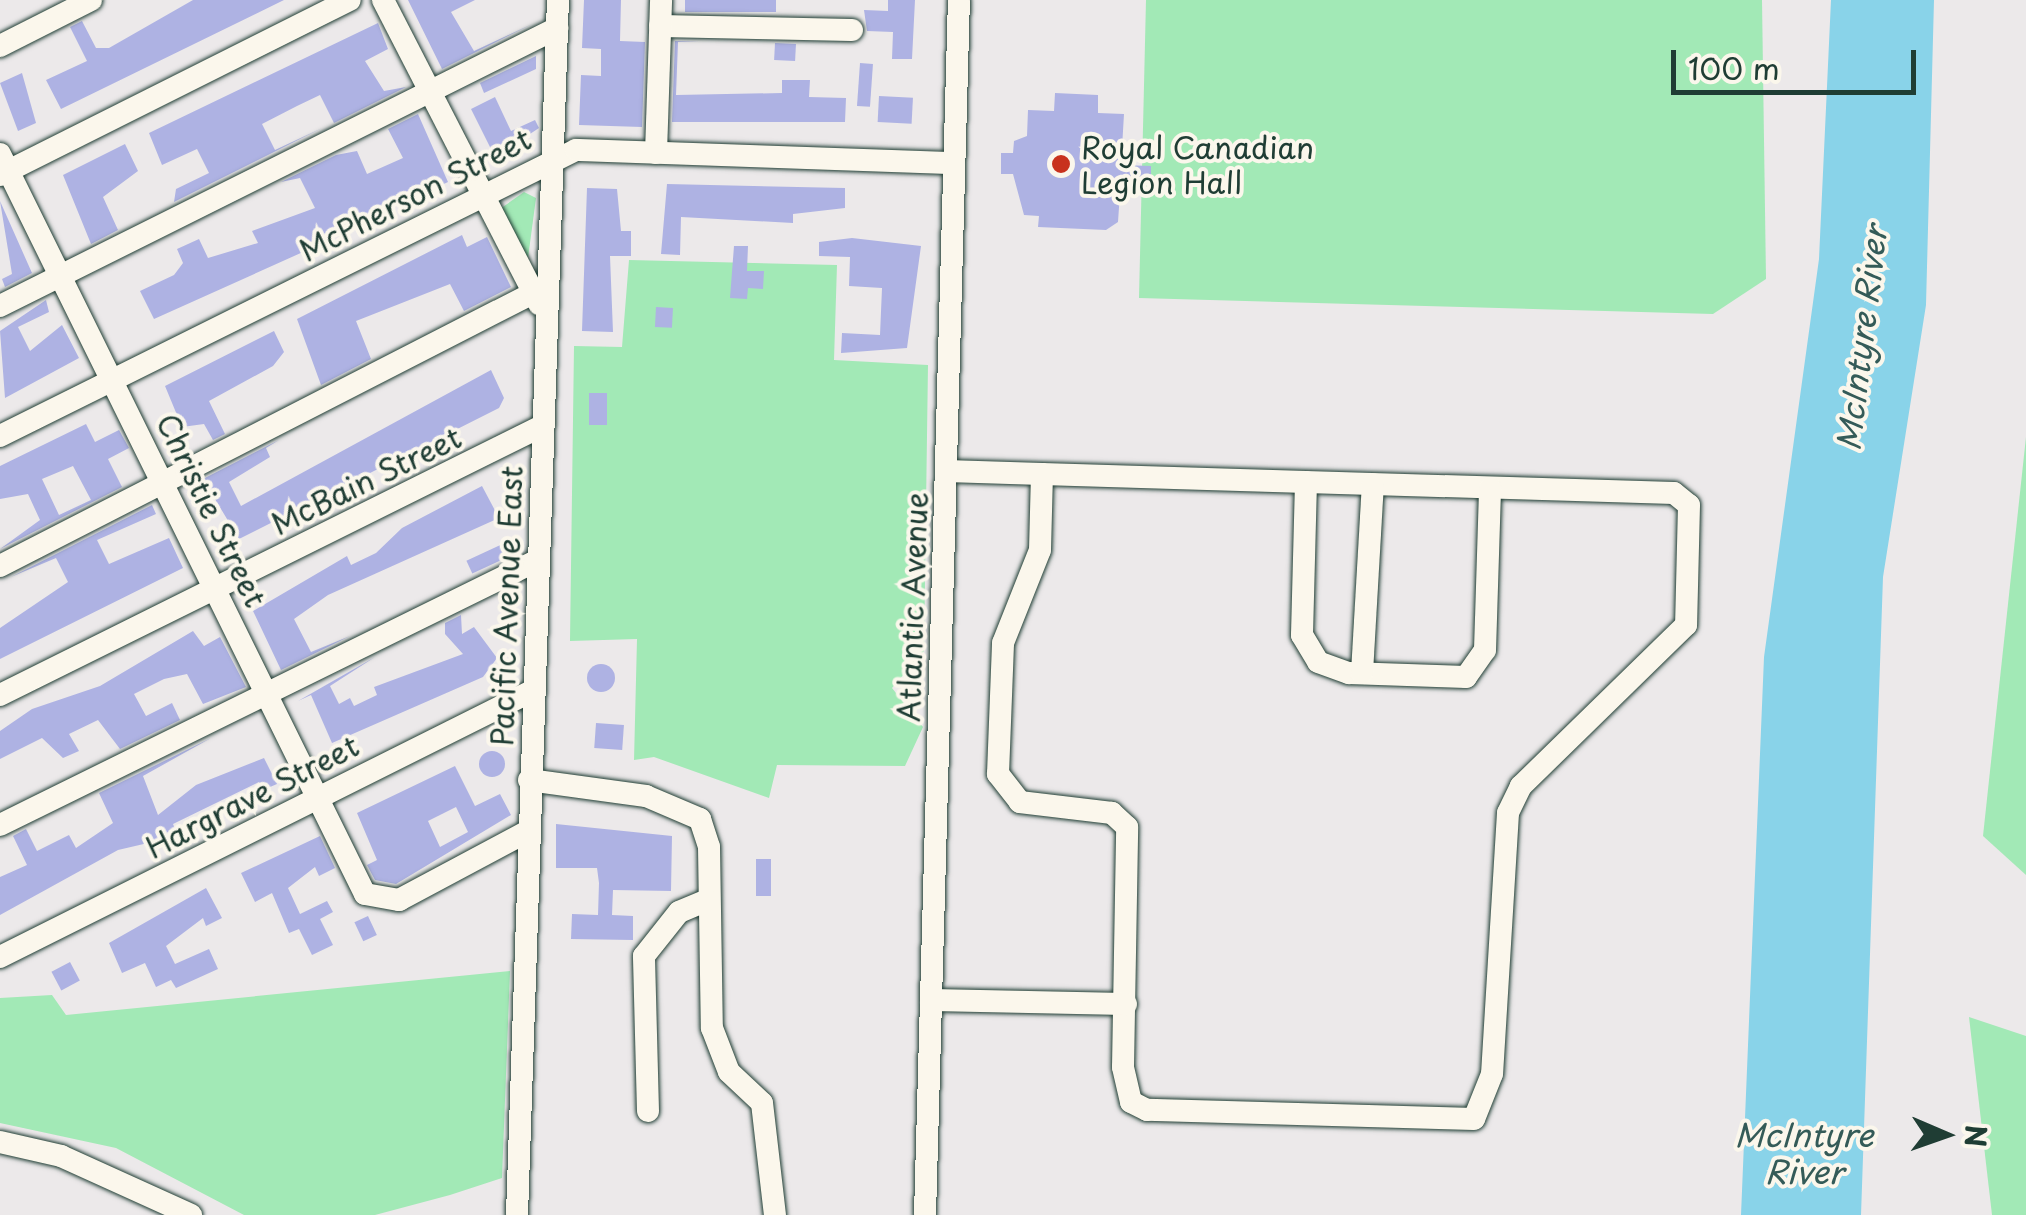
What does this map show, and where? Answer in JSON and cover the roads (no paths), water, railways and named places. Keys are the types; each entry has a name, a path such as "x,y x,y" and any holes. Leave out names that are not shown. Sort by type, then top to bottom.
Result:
{"street":[{"path":"0,46 91,0"},
{"path":"3,167 350,0"},
{"path":"383,0 546,318"},
{"name":"Pacific Avenue East","path":"517,1215 558,0"},
{"path":"656,153 661,0"},
{"name":"Atlantic Avenue","path":"925,1215 959,0"},
{"path":"660,26 852,30"},
{"path":"0,306 557,28"},
{"name":"McPherson Street","path":"0,436 551,158 656,153 952,164"},
{"name":"Christie Street","path":"3,167 166,484 365,894 400,900 528,831"},
{"path":"0,566 533,294"},
{"name":"McBain Street","path":"0,695 544,425"},
{"path":"946,472 1042,474 1373,484 1674,494 1694,518 1686,624 1521,786 1508,814 1482,1112 1464,1123 1147,1110 1125,1091 1126,827 1112,813 1020,802 998,774 1004,643 1040,550 1042,474"},
{"path":"1306,482 1302,635 1318,662 1362,673 1475,675 1485,650 1490,488"},
{"path":"1362,673 1373,484"},
{"path":"0,825 538,560"},
{"name":"Hargrave Street","path":"0,957 532,692"},
{"path":"529,780 685,807 709,846 712,1028 729,1072 762,1103 775,1215"},
{"path":"648,1111 644,956 666,922 707,900"},
{"path":"931,1000 1126,1004"},
{"path":"0,1142 61,1156 191,1215"}],"water":[{"name":"McIntyre River","path":"1831,0 1934,0 1926,305 1883,577 1861,1215 1741,1215 1764,657 1819,259"}],"place":[{"name":"Royal Canadian Legion Hall","path":"1061,164"}]}
